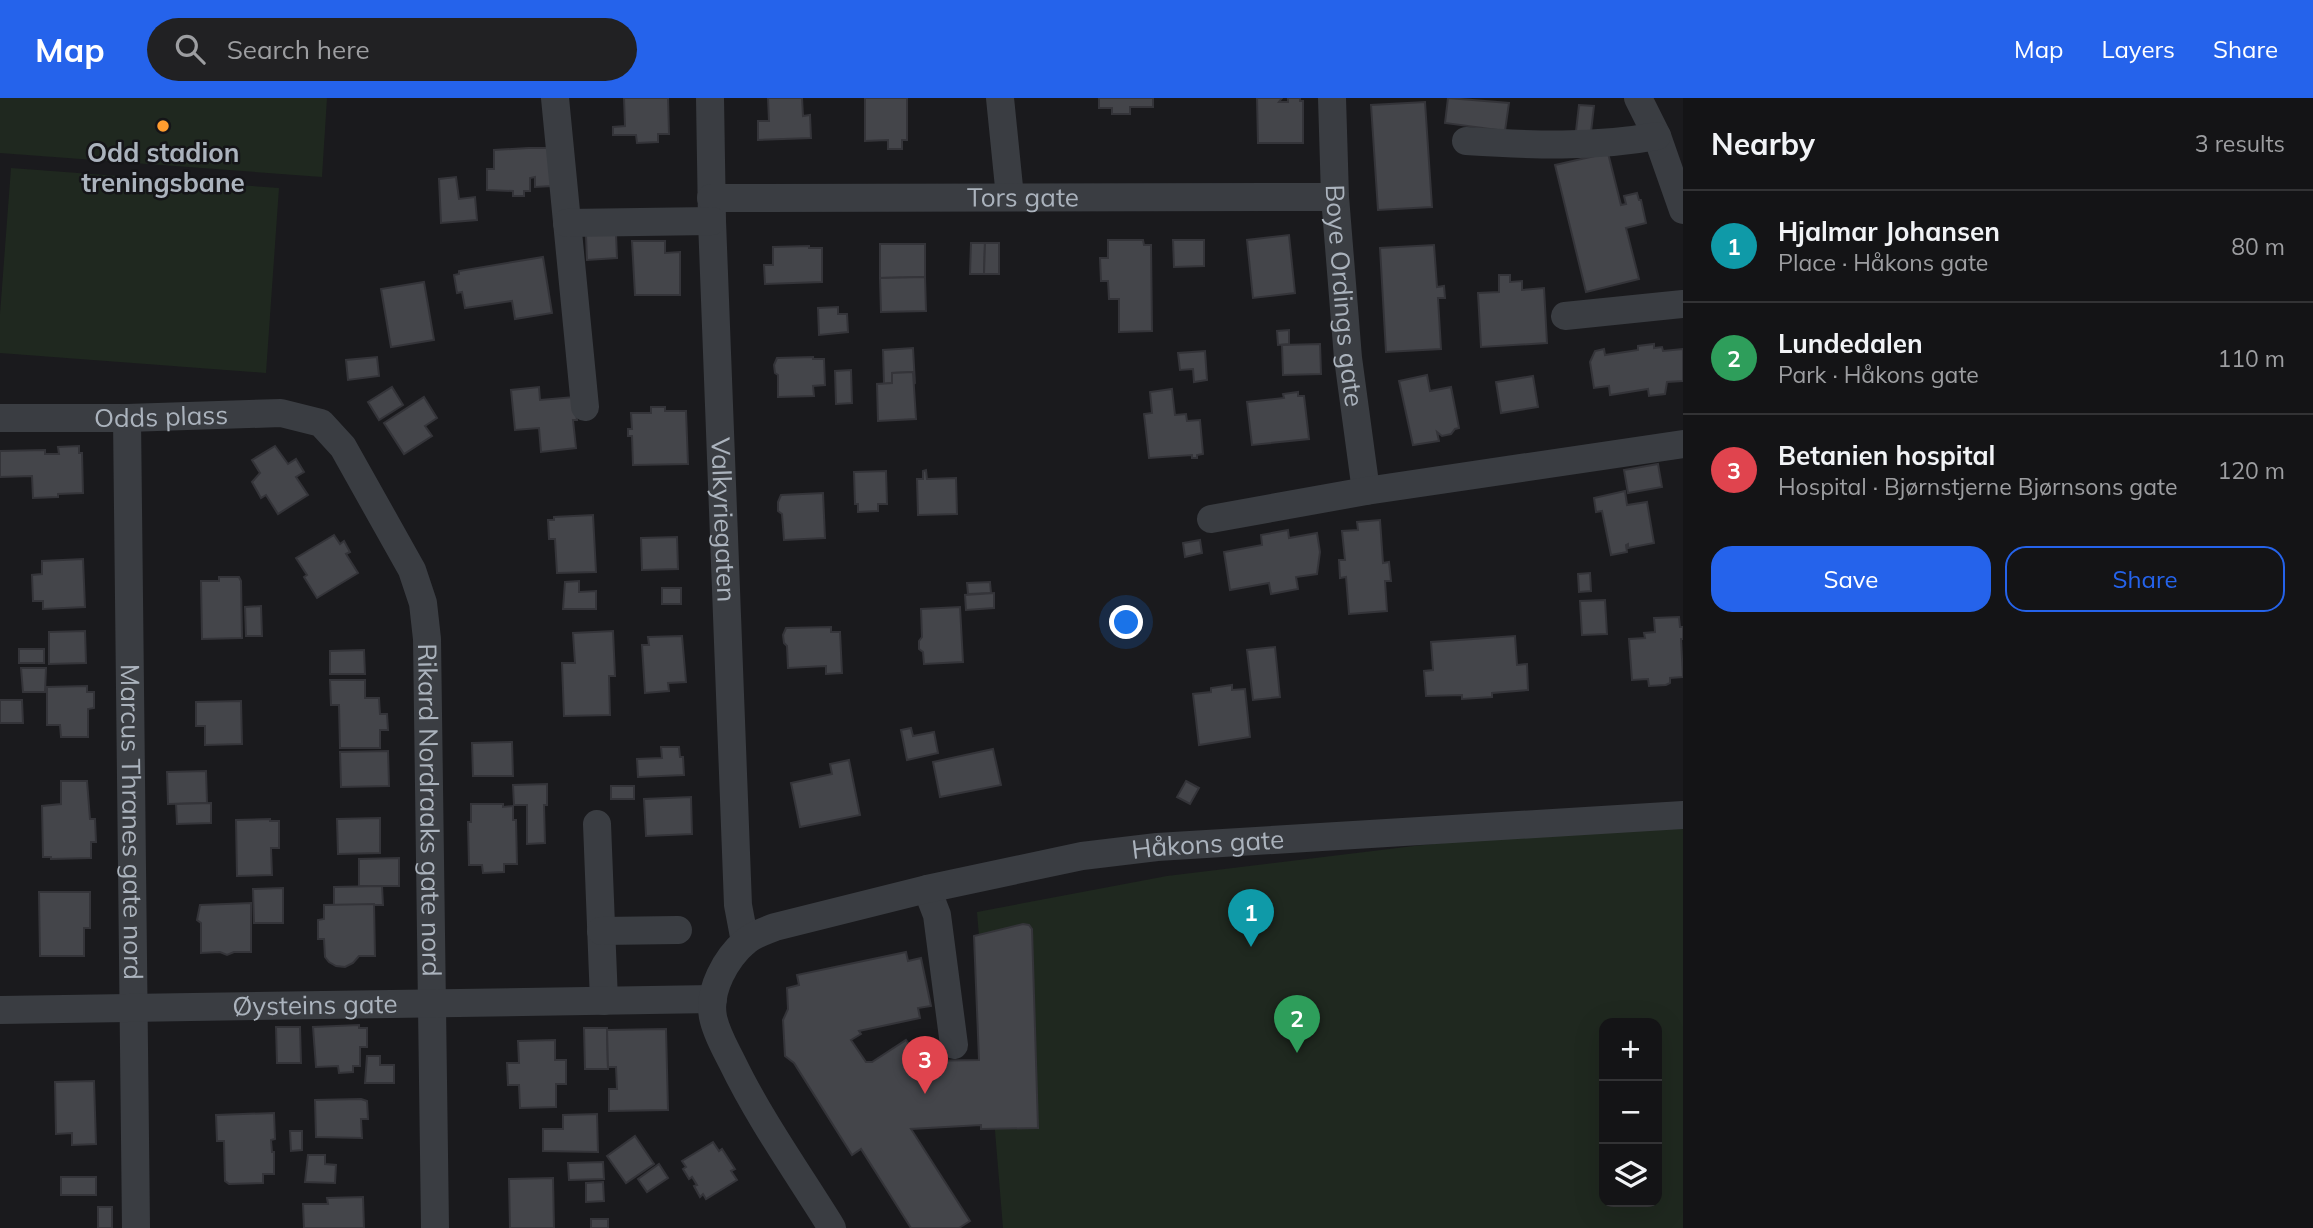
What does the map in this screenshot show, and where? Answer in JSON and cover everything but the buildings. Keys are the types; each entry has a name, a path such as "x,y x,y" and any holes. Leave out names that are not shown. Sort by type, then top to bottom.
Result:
{"street":[{"path":"555,98 585,407"},
{"name":"Valkyriegaten","path":"709,98 738,905 745,942"},
{"path":"1000,98 1010,197"},
{"name":"Boye Ordings gate","path":"1332,98 1335,197 1348,358 1366,491"},
{"path":"1638,98 1657,136 1683,210"},
{"path":"1466,141 1525,145 1616,144 1657,136"},
{"name":"Tors gate","path":"567,223 711,209 1010,197 1335,197"},
{"path":"1565,316 1683,304"},
{"name":"Odds plass","path":"0,418 127,418 281,413 321,423"},
{"name":"Marcus Thranes gate nord","path":"127,418 136,1228"},
{"name":"Rikard Nordraaks gate nord","path":"321,423 343,447 412,570 423,603 427,639 435,1228"},
{"path":"1210,519 1366,491 1683,444"},
{"name":"Håkons gate","path":"745,942 757,933 775,927 927,889 1082,856 1157,848 1683,815"},
{"path":"597,824 604,1001"},
{"path":"927,889 937,915 954,1045"},
{"path":"601,930 678,930"},
{"path":"745,942 719,977 713,999 713,1016 717,1030 751,1099 832,1228"},
{"name":"Øysteins gate","path":"0,1010 713,999"}],"shaded area":[{"name":"Odd stadion treningsbane","path":"0,98 327,98 322,177 0,153"},
{"path":"11,168 279,188 266,373 0,353 0,314"},
{"path":"1683,819 1683,1228 1003,1228 977,912 1167,876 1414,846"}],"place":[{"name":"Odd stadion treningsbane","path":"163,126"},
{"name":"Hjalmar Johansen","path":"1251,947"},
{"name":"Lundedalen","path":"1297,1053"},
{"name":"Betanien hospital","path":"925,1094"}]}
